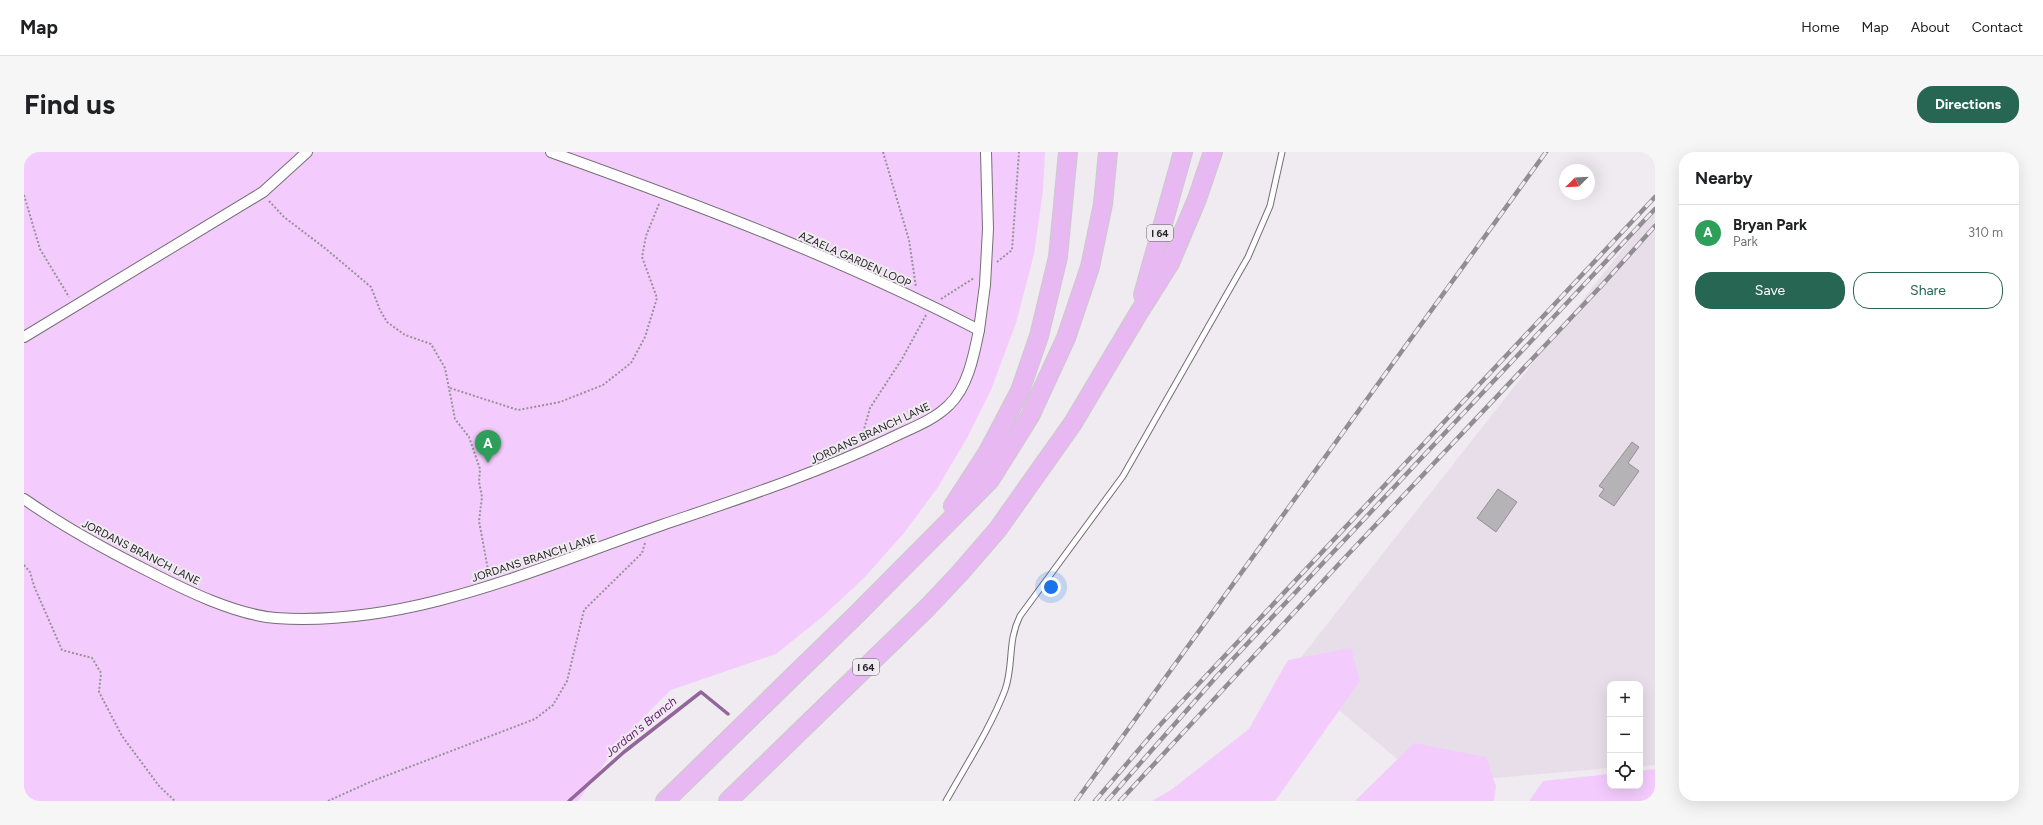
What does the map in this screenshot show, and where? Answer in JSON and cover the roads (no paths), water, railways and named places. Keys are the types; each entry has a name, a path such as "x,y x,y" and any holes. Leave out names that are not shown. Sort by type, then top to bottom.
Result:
{"highway":[{"path":"928,544 988,452 1022,384 1039,336 1058,257 1068,152"},
{"path":"665,801 928,544 990,480 1030,416 1066,338 1090,267 1103,204 1108,152"},
{"name":"I 64","path":"728,801 927,608 960,573 998,529 1073,423 1138,314 1183,152"},
{"path":"1138,314 1170,263 1213,152"}],"street":[{"path":"24,337 263,192 307,152"},
{"name":"AZAELA GARDEN LOOP","path":"551,152 664,192 829,260 918,300 979,330"},
{"path":"979,330 985,285 988,229 986,152"},
{"name":"JORDANS BRANCH LANE","path":"24,499 53,519 101,547 186,590 230,608 274,618 352,617 392,610 491,586 832,466 937,415 952,402 966,380 974,354 979,330"}],"lane":[{"path":"946,801 992,718 1005,689 1010,665 1011,639 1020,616 1123,476 1248,257 1270,206 1282,152"}],"waterway":[{"name":"Jordan's Branch","path":"569,801 624,752 701,692 728,714"}],"railway":[{"path":"1076,801 1546,152"},
{"path":"1095,801 1159,726 1655,197"},
{"path":"1107,801 1217,676 1655,209"},
{"path":"1120,801 1338,565 1603,284 1655,226"}],"place":[{"name":"Bryan Park","path":"488,463"}]}
